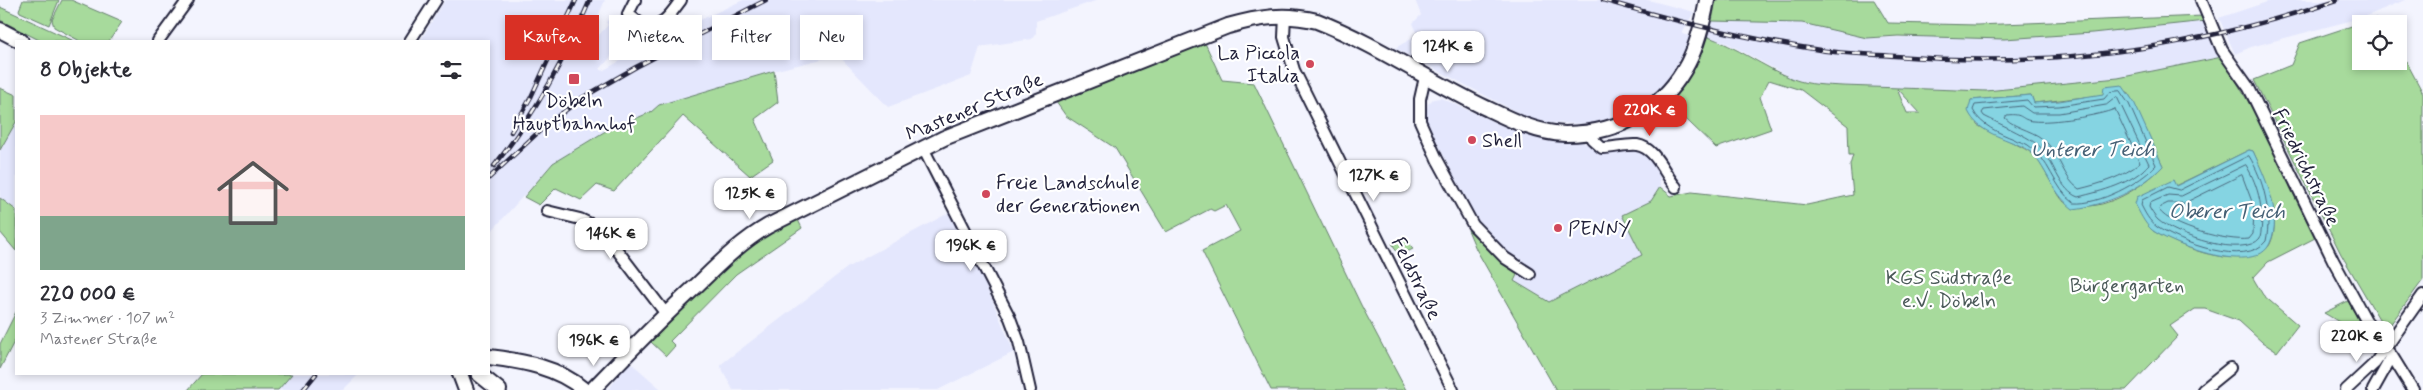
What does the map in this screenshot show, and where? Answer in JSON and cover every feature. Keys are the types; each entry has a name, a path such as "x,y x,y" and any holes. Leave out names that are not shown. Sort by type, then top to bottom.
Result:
{"main road":[{"name":"Mastener Straße","path":"592,390 666,314 753,234 923,148 987,120 1206,34 1254,18 1285,15 1303,17 1331,26 1425,77 1529,127 1564,134 1605,129 1634,118 1670,90 1685,72 1696,48 1707,0"},
{"path":"0,30 19,40"},
{"path":"490,357 538,366 566,377 584,390"},
{"path":"460,375 466,390"},
{"path":"480,375 499,390"}],"street":[{"path":"159,40 188,0"},
{"path":"411,40 436,0"},
{"path":"635,0 628,14 645,27 656,27 666,20 681,0"},
{"name":"Friedrichstraße","path":"2201,0 2222,50 2249,88 2333,260 2374,335 2388,352 2413,390"},
{"name":"Feldstraße","path":"1285,15 1284,37 1294,70 1453,390"},
{"path":"1425,77 1420,99 1420,121 1442,167 1473,225 1506,258 1530,274"},
{"path":"1589,132 1592,139 1602,148 1637,145 1651,151 1667,178 1676,187"},
{"path":"923,148 1010,318 1019,342 1030,390"},
{"path":"547,211 580,219 601,229 666,314"},
{"path":"2373,390 2388,352 2423,295"},
{"path":"2346,390 2388,352"},
{"path":"2203,390 2230,368"}],"shaded area":[{"path":"445,0 605,0 599,15 505,15 505,60 599,60 599,35 608,25 606,22 609,19 609,59 600,69 602,71 622,60 702,60 702,19 743,0 1098,0 1036,21 1036,33 1032,39 980,47 971,76 888,107 843,60 863,60 863,15 800,15 800,60 818,60 773,71 659,105 651,112 604,132 553,163 490,233 490,40 421,40"},
{"path":"1415,0 1648,0 1694,12 1682,34 1694,37 1672,76 1655,96 1630,112 1600,124 1547,123 1528,118 1395,48 1418,35 1413,23 1421,15"},
{"path":"2273,0 2405,0 2369,15 2352,15 2352,20 2251,47 2235,54 2219,18"},
{"path":"1712,21 1802,23 1867,38 2092,33 2206,21 2222,57 2118,78 1986,91 1820,85 1793,79 1729,44 1706,36"},
{"path":"1441,98 1501,125 1543,137 1559,141 1580,141 1600,149 1636,148 1649,153 1659,169 1660,187 1651,201 1622,215 1642,255 1549,302 1514,281 1522,266 1479,223 1425,118 1428,104 1433,99"},
{"path":"15,124 15,209 0,198 0,150"},
{"path":"954,210 1014,352 938,390 733,390 720,365 848,267"},
{"path":"629,361 662,390 608,390"},
{"path":"291,375 358,375 343,390 278,390"}],"green space":[{"path":"23,0 59,0 49,25 20,12"},
{"path":"62,0 71,0 122,22 110,40 78,40 54,27 52,20"},
{"path":"1716,0 1874,0 1888,23 1977,25 2203,16 2206,21 2092,33 2004,39 1898,36 1867,38 1802,23 1712,21"},
{"path":"0,7 72,40 39,40 0,20"},
{"path":"2352,26 2352,70 2407,70 2407,63 2423,93 2423,280 2387,329 2382,324 2341,254 2254,80 2291,65 2300,43"},
{"path":"1706,36 1782,74 1805,82 1843,86 1986,91 2118,78 2222,57 2276,149 2317,237 2268,262 2253,278 2263,295 2298,325 2277,352 2262,342 2239,321 2205,309 2195,309 2170,326 2178,336 2126,390 1556,390 1476,249 1468,230 1500,260 1518,273 1514,281 1549,302 1642,255 1622,215 1651,201 1660,187 1671,196 1692,192 1807,205 1853,195 1850,165 1853,155 1849,155 1848,126 1801,90 1769,80 1760,97 1771,129 1716,148 1666,100 1700,52","holes":["1898,89 1920,113 1907,113","2128,92 2163,166 2148,180 2118,198 2097,205 2087,206 2064,202 2035,156 1977,125 1971,100 2031,95 2034,103","2249,150 2253,151 2267,184 2273,209 2273,233 2269,246 2255,254 2243,257 2216,256 2177,243 2153,231 2173,180 2175,186"]},
{"path":"1205,43 1222,80 1254,83 1361,305 1406,390 1271,390 1202,251 1240,231 1226,205 1214,211 1210,209 1166,232 1115,148 1066,116 1056,102"},
{"path":"774,71 778,102 755,119 773,160 750,176 683,116 614,191 597,185 581,200 556,188 539,205 524,197 553,163 604,132 651,112 659,105"},
{"path":"0,88 15,95 15,124 0,150"},
{"path":"0,198 15,209 15,250 0,232"},
{"path":"797,218 802,228 736,274 670,341 675,346 666,356 651,342 701,290 737,258 756,243"},
{"path":"1405,236 1413,249 1399,256 1392,243"},
{"path":"2348,301 2376,351 2373,352 2357,335 2324,313"},
{"path":"15,314 15,340 0,369 0,344"},
{"path":"201,375 291,375 278,390 188,390"}],"water":[{"name":"Unterer Teich","path":"2122,85 2134,102 2163,166 2154,175 2122,195 2086,207 2073,209 2058,194 2032,153 1985,130 1973,119 1968,111 1971,100 2031,95 2034,103 2059,101 2103,94 2104,87"},
{"name":"Oberer Teich","path":"2249,150 2253,151 2263,172 2271,196 2275,220 2270,243 2262,253 2248,257 2232,258 2194,250 2162,236 2152,230 2144,221 2135,204 2137,197 2173,180 2176,186"}],"railway":[{"path":"511,132 531,97 576,0"},
{"path":"494,166 509,147 548,86 590,0"},
{"path":"490,177 545,126 582,98 636,67 766,0"},
{"path":"1603,0 1711,29 1820,50 1953,59 2064,57 2173,43 2227,32 2337,0"},
{"path":"303,390 315,375"}],"place":[{"name":"La Piccola Italia","path":"1310,64"},
{"name":"Döbeln Hauptbahnhof","path":"574,79"},
{"name":"Shell","path":"1472,140"},
{"name":"Freie Landschule der Generationen","path":"986,194"},
{"name":"PENNY","path":"1558,228"}],"park label":[{"name":"Bürgergarten","path":"2127,285"},
{"name":"KGS Südstraße e.V. Döbeln","path":"1949,288"}]}
